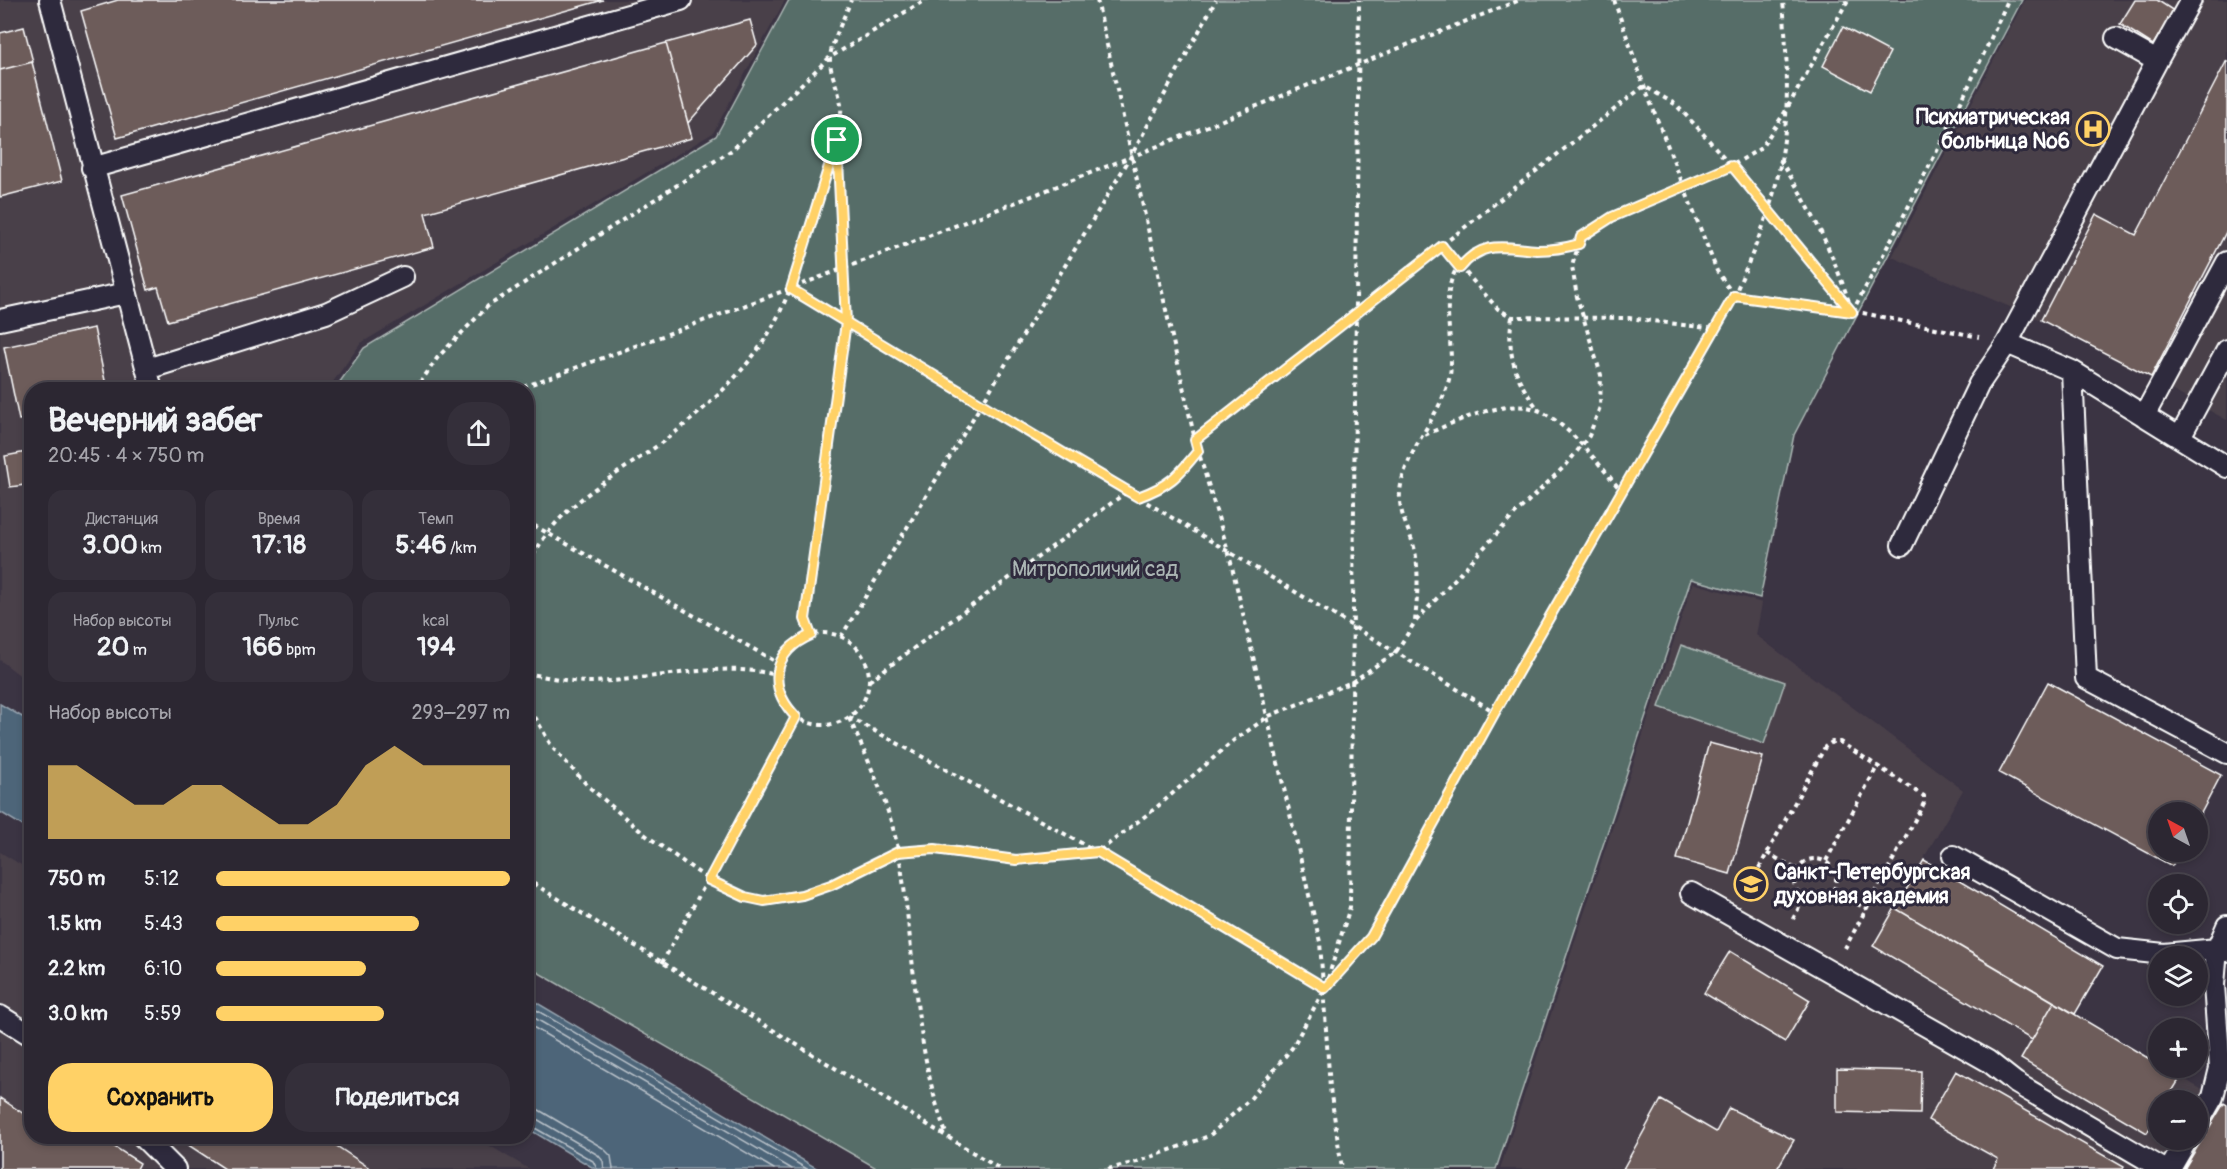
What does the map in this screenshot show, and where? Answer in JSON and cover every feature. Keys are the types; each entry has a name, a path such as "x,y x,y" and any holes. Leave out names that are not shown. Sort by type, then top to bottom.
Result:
{"lane":[{"path":"50,0 150,382"},
{"path":"93,168 681,0"},
{"path":"1902,545 1979,384 2007,343 2191,0"},
{"path":"2116,38 2157,61"},
{"path":"2144,416 2227,262"},
{"path":"147,369 326,313 404,277"},
{"path":"0,320 126,293"},
{"path":"2007,343 2072,371 2227,467"},
{"path":"2180,437 2227,350"},
{"path":"2072,371 2086,678 2227,753"},
{"path":"1953,856 2117,949 2164,954 2222,950"},
{"path":"1691,893 1988,1061 2016,1083 2163,1169"},
{"path":"2208,1106 2224,1070 2214,986 2227,926"},
{"path":"0,1016 24,1031"},
{"path":"150,1144 175,1169"},
{"path":"2170,1169 2181,1150"}],"path":[{"path":"534,556 546,532 567,510 594,488 663,441 705,405 766,338 791,289 837,140 842,109 829,58 851,0"},
{"path":"421,382 438,357 488,306 732,150 829,58 925,0"},
{"path":"1097,0 1130,158 1195,440 1229,554 1269,716 1320,942 1325,988 1330,1088 1342,1169"},
{"path":"841,637 1130,158 1216,0"},
{"path":"1108,1169 1137,1162 1209,1136 1250,1099 1292,1048 1325,988 1350,907 1354,627 1354,315 1359,0"},
{"path":"534,383 791,289 1130,158 1359,62 1520,0"},
{"path":"1614,0 1644,86 1718,271 1734,296 1852,312 2007,343"},
{"path":"1325,988 1371,937 1495,712 1623,493 1734,296 1769,208 1780,160 1787,64 1783,0"},
{"path":"534,715 552,747 588,786 644,834 709,880 745,897 764,901 802,895 831,885 898,852 935,849 1016,860 1098,852 1158,807 1233,741 1269,716 1352,682 1396,652 1415,622 1582,446 1589,436 1600,406 1601,375 1577,297 1572,266 1581,237 1612,217 1685,188 1732,166 1761,148 1785,112 1848,0"},
{"path":"1852,312 1915,197 1968,90 2008,0"},
{"path":"1195,440 1644,86"},
{"path":"1644,86 1675,105 1732,166 1769,208 1852,312"},
{"path":"811,635 805,619 846,322 837,140"},
{"path":"1780,160 1815,216 1836,261 1852,312"},
{"path":"1415,622 1416,555 1400,511 1400,490 1408,463 1424,435 1450,376 1451,344 1446,300 1450,286 1460,268 1474,253 1492,247 1537,250 1579,244"},
{"path":"1442,246 1498,309 1512,317 1583,317 1669,321 1715,328"},
{"path":"791,289 1495,712"},
{"path":"1512,317 1509,337 1513,366 1522,390 1540,411 1582,446 1623,493"},
{"path":"1424,435 1486,412 1511,407 1540,411"},
{"path":"1138,497 1161,489 1178,477 1198,451"},
{"path":"868,681 1128,491"},
{"path":"534,525 780,664"},
{"path":"826,633 841,637 856,647 866,663 868,681 863,702 849,717 822,725 796,717 785,706 778,691 777,675 786,651 797,641 811,635 826,633"},
{"path":"534,674 589,682 729,669 777,675"},
{"path":"662,963 796,717"},
{"path":"849,717 1098,852 1325,988"},
{"path":"849,717 876,775 898,852 923,1053 933,1100 947,1136"},
{"path":"1732,916 1825,747 1832,742 1840,742 1918,790 1924,796 1924,803 1832,973"},
{"path":"1826,861 1878,765"},
{"path":"1767,853 1796,869"},
{"path":"1809,859 1826,861 1836,875 1833,891 1820,900 1804,898 1794,885 1796,869 1809,859"},
{"path":"534,884 1000,1169"},
{"path":"1833,891 1867,909"}],"shaded area":[{"path":"0,0 785,0 713,133 361,343 333,382 24,382 24,679 0,660"},
{"name":"Психиатрическая больница №6","path":"2025,0 2227,0 2227,420 2041,320 1892,257"},
{"name":"Санкт-Петербургская духовная академия","path":"1693,583 1762,603 1756,635 1963,790 1895,908 2148,1058 2148,1078 2182,1078 2202,1090 2148,1090 2148,1150 2208,1150 2208,1093 2227,1105 2227,1169 1500,1169"},
{"path":"0,852 24,867 24,1144 487,1144 529,1169 0,1169"}],"green space":[{"name":"Митрополичий сад","path":"789,0 2022,0 1794,435 1760,598 1691,579 1496,1169 878,1169 534,970 534,382 340,382 364,348 716,136"},
{"path":"1681,645 1785,682 1764,744 1659,707"}],"water":[{"path":"0,704 24,718 24,827 0,812"},
{"path":"534,1001 818,1169 595,1169 534,1132"}],"building":[{"path":"118,0 603,0 117,138 81,11"},
{"path":"2135,0 2157,0 2174,11 2153,45 2120,24"},
{"path":"750,20 757,45 688,123 666,43"},
{"path":"24,27 33,62 0,70 0,33"},
{"path":"1843,27 1890,52 1870,91 1823,66"},
{"path":"666,43 692,138 425,213 434,247 168,321 158,287 148,290 122,195"},
{"path":"2227,60 2227,230 2151,377 2041,320 2096,214 2136,235"},
{"path":"32,62 62,181 0,197 0,70"},
{"path":"94,328 105,382 24,382 24,419 19,420 4,347"},
{"path":"24,452 24,485 10,487 5,456"},
{"path":"2048,682 2221,775 2207,802 2148,802 2148,853 1999,773"},
{"path":"1709,743 1763,757 1730,874 1677,859"},
{"path":"1924,860 2103,966 2075,1014 1895,908"},
{"path":"1895,908 2054,1002 2032,1040 1873,946"},
{"path":"1730,951 1810,1000 1785,1042 1704,993"},
{"path":"2054,1002 2148,1058 2148,1078 2180,1078 2173,1090 2148,1090 2147,1133 2021,1059"},
{"path":"1837,1069 1921,1071 1920,1114 1837,1112"},
{"path":"1956,1071 2124,1167 2123,1169 1993,1169 1998,1159 1928,1120"},
{"path":"0,1098 24,1114 24,1144 110,1144 140,1163 137,1169 0,1169"},
{"path":"1661,1100 1716,1132 1729,1108 1794,1140 1777,1169 1623,1169"},
{"path":"2224,1103 2227,1105 2227,1169 2184,1169 2196,1150 2208,1150 2208,1129"},
{"path":"187,1144 334,1144 371,1169 225,1169"}],"place":[{"name":"Психиатрическая больница №6","path":"2093,129"},
{"name":"Санкт-Петербургская духовная академия","path":"1751,884"}],"route":[{"path":"837,140 791,289 846,322 913,362 1138,497 1161,489 1178,477 1198,451 1195,440 1442,246 1460,268 1474,253 1492,247 1561,249 1579,244 1581,237 1612,217 1685,188 1732,166 1769,208 1852,312 1734,296 1623,493 1495,712 1371,937 1325,988 1098,852 1016,860 935,849 898,852 831,885 802,895 764,901 745,897 709,880 796,717 785,706 778,691 777,675 786,651 797,641 811,635 805,619 846,322 837,140"}]}
